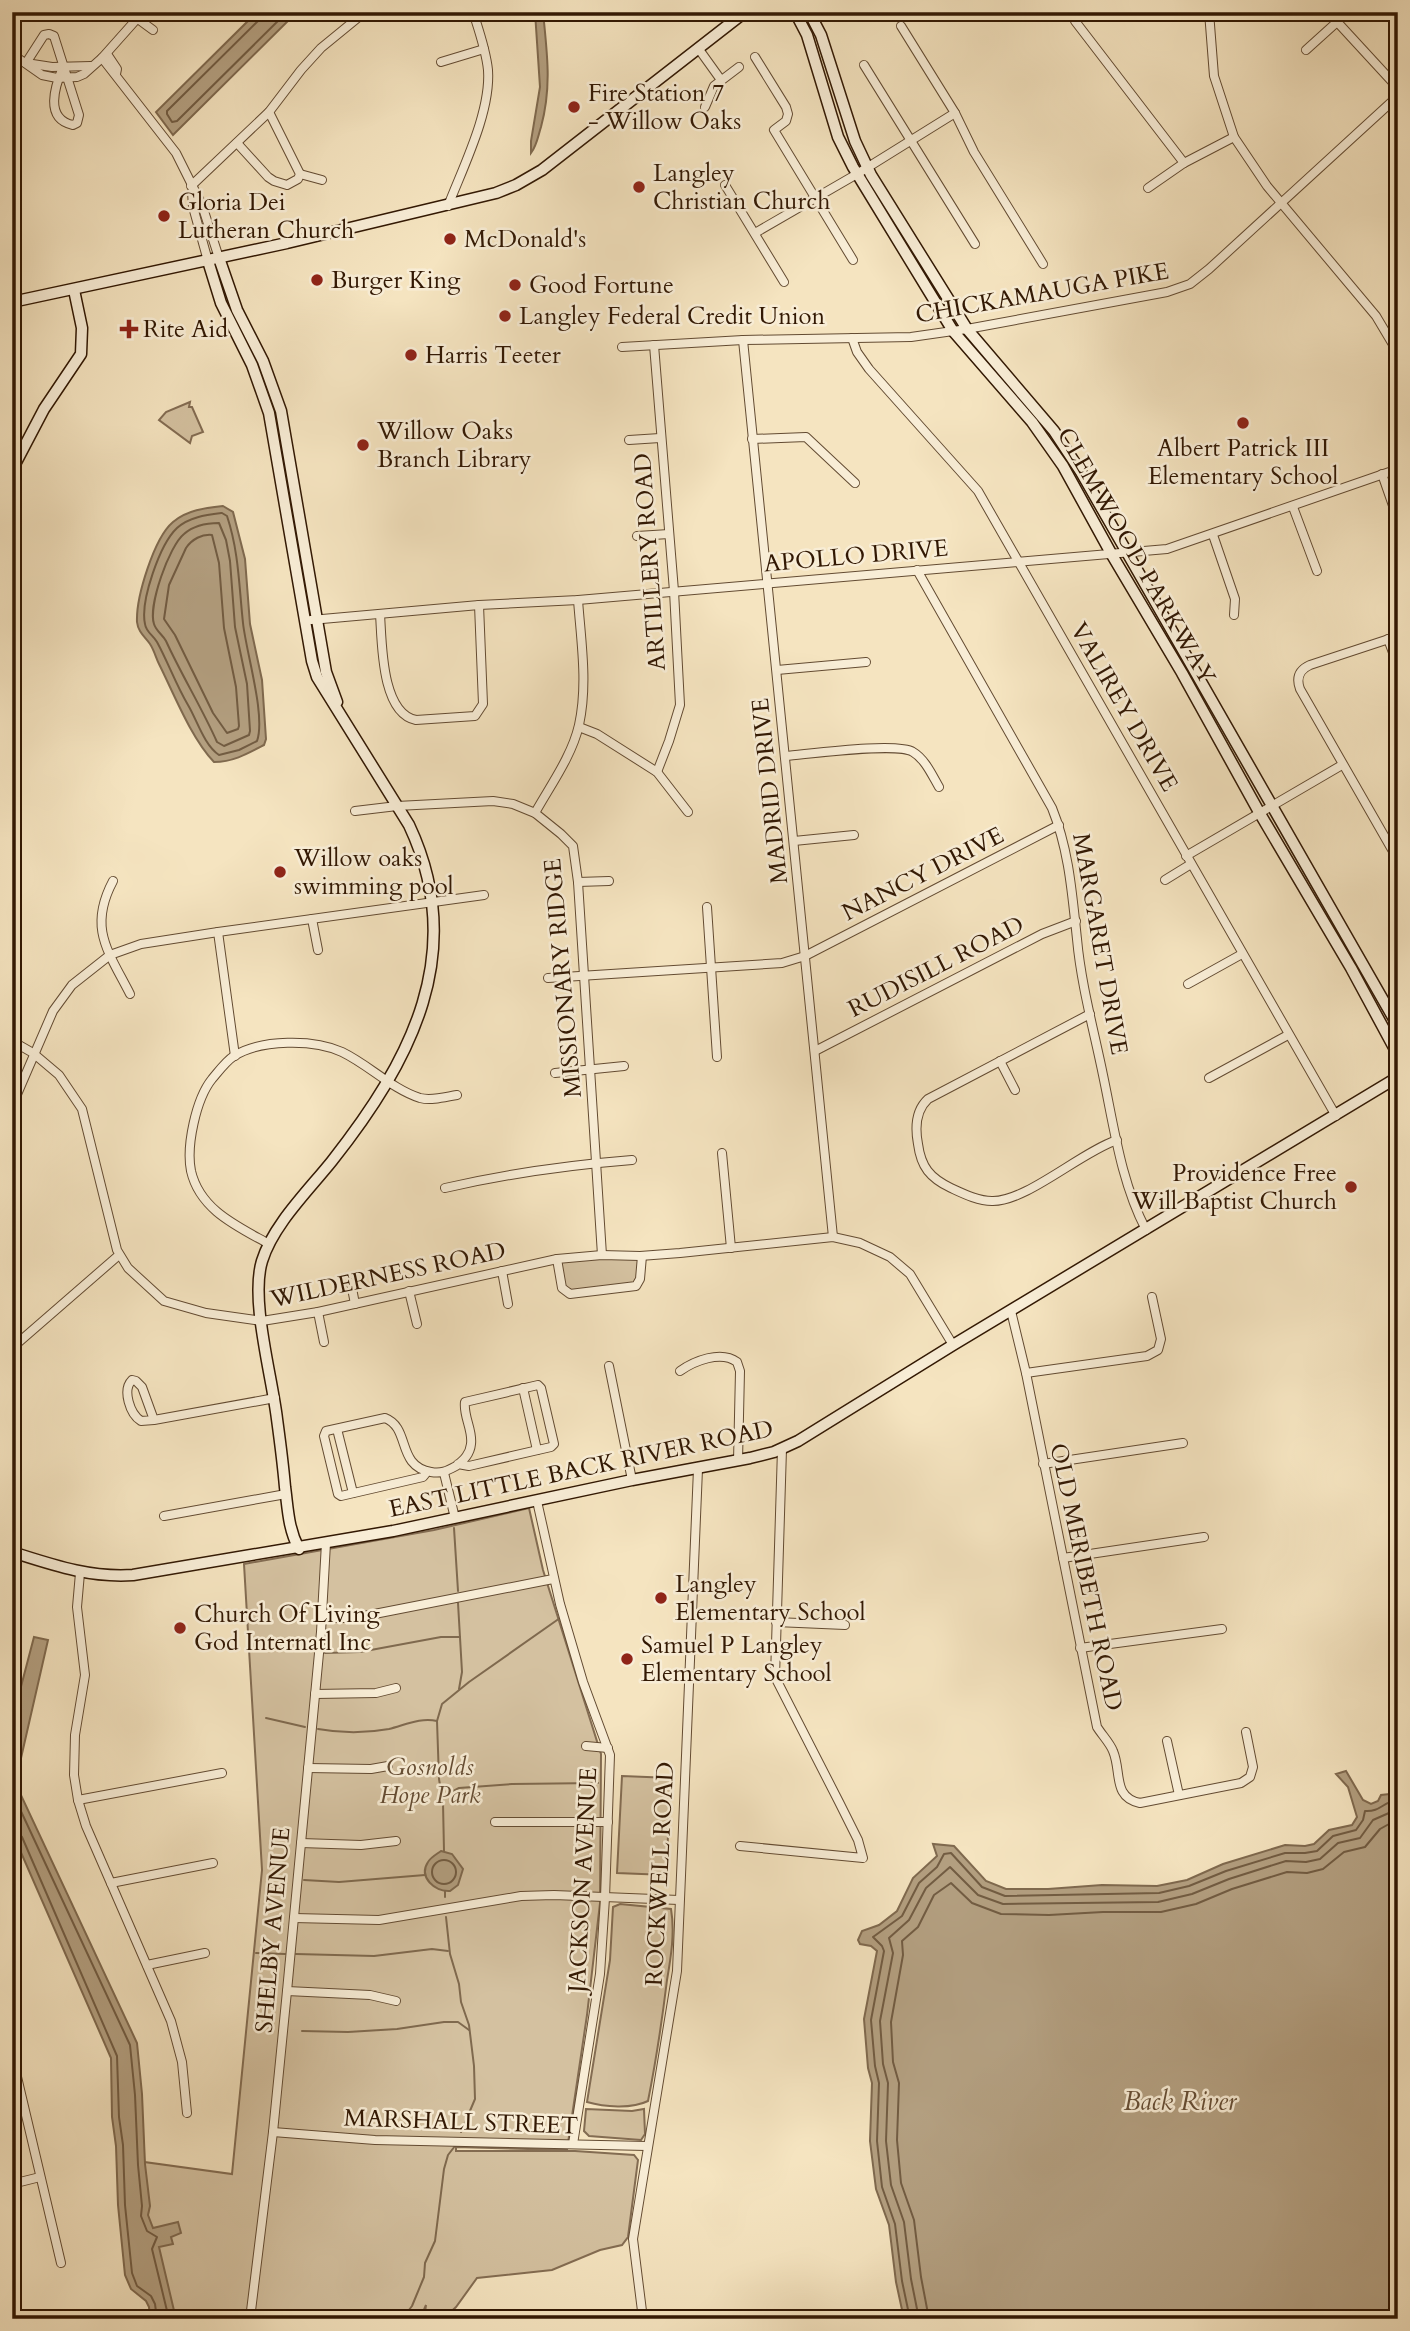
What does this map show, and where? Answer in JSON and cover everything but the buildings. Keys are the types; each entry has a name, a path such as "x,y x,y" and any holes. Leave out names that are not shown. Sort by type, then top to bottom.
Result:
{"street":[{"path":"191,186 269,112 321,48 365,12"},
{"path":"448,206 485,104 488,88 484,49 473,12"},
{"path":"12,302 213,259 496,193 528,178 745,12"},
{"name":"CLEMWOOD PARKWAY","path":"795,12 810,43 838,137 857,174 953,331 1053,450 1351,968 1398,1055"},
{"name":"CLEMWOOD PARKWAY","path":"809,12 821,35 855,141 867,167 967,329 1054,431 1081,472 1398,1027"},
{"path":"1075,12 1076,21 1184,163"},
{"path":"1209,12 1214,76 1234,137 1266,186 1376,316 1398,353"},
{"path":"1328,12 1398,88"},
{"path":"26,62 32,70 42,75 62,78 80,76 105,56 141,16 153,30"},
{"path":"1306,50 1337,22"},
{"path":"901,26 1043,264"},
{"path":"26,62 42,37 49,34 55,38 63,67 62,78 53,98 55,110 61,119 73,125 77,123 79,115 62,78"},
{"path":"698,48 721,80"},
{"path":"441,62 484,49"},
{"path":"12,54 26,62 63,67 91,66"},
{"path":"105,56 112,73 116,74 176,153 202,205 221,303 252,365 269,413 312,660 324,692 338,708"},
{"path":"755,57 788,110 786,121 774,130 853,260"},
{"path":"864,65 975,244"},
{"path":"705,107 713,86 739,67"},
{"name":"CHICKAMAUGA PIKE","path":"622,347 743,340 911,337 1167,292 1190,284 1398,96"},
{"path":"237,143 274,181 287,185 298,180 300,174 269,112"},
{"path":"755,233 955,113"},
{"path":"1148,188 1184,163 1234,137"},
{"path":"300,174 322,180"},
{"path":"725,185 784,282"},
{"path":"213,259 263,361 281,411 326,672 338,708 361,750 410,825 420,848 431,902 435,943 425,1002 408,1045 334,1159 292,1209 269,1244 262,1261 258,1281 262,1321 275,1398 291,1534 299,1549"},
{"path":"12,470 44,409 80,354 83,335 74,290"},
{"name":"VALIREY DRIVE","path":"852,338 857,352 869,369 978,491 1336,1115"},
{"name":"MADRID DRIVE","path":"743,340 833,1237"},
{"name":"ARTILLERY ROAD","path":"654,345 674,591 680,705 657,772"},
{"path":"752,439 806,437 855,483"},
{"path":"629,440 660,438"},
{"name":"APOLLO DRIVE","path":"304,620 478,605 578,600 1167,550 1398,469"},
{"path":"1382,474 1398,520"},
{"path":"1293,507 1317,571"},
{"path":"637,536 668,534"},
{"path":"1213,535 1235,599 1234,615"},
{"name":"MARGARET DRIVE","path":"917,570 1052,808 1059,825 1072,884 1077,940 1090,1014 1117,1140 1130,1196 1146,1230"},
{"path":"534,813 568,755 579,727 583,695 578,600"},
{"path":"380,614 385,678 403,714 408,719 416,720 467,717 475,716 483,704 478,605"},
{"path":"1397,859 1300,690 1298,682 1299,675 1310,665 1398,636"},
{"path":"1388,639 1398,666"},
{"path":"777,670 866,662"},
{"path":"579,727 597,734 657,772 688,812"},
{"path":"786,756 885,748 908,749 922,760 939,787"},
{"path":"1186,856 1342,765"},
{"name":"MISSIONARY RIDGE","path":"355,811 493,801 513,804 534,813 573,846 585,976 602,1255"},
{"name":"NANCY DRIVE","path":"548,978 782,963 805,956 1059,825"},
{"path":"794,841 854,835"},
{"path":"1166,880 1191,864"},
{"path":"113,881 101,911 101,932 130,994"},
{"path":"578,882 609,881"},
{"path":"12,1106 53,1011 72,985 110,955 141,944 484,895"},
{"path":"708,907 718,1057"},
{"path":"312,919 317,950"},
{"name":"RUDISILL ROAD","path":"815,1051 1042,934 1076,920"},
{"path":"218,932 234,1056"},
{"path":"1188,984 1242,954"},
{"path":"1090,1014 934,1095 921,1107 917,1120 918,1147 922,1164 933,1178 971,1197 994,1201 1017,1196 1098,1147 1117,1140"},
{"path":"1209,1078 1288,1035"},
{"name":"WILDERNESS ROAD","path":"12,1041 33,1053 59,1075 82,1108 117,1251 128,1268 164,1301 206,1313 262,1321 318,1312 557,1259 731,1248 833,1237 860,1243 890,1257 911,1274 953,1345"},
{"path":"269,1244 215,1211 196,1188 191,1169 189,1150 194,1121 207,1086 234,1056 286,1042 315,1044 343,1052 407,1093 423,1099 457,1096"},
{"path":"1000,1061 1015,1090"},
{"path":"555,1073 624,1066"},
{"name":"EAST LITTLE BACK RIVER ROAD","path":"12,1552 80,1573 132,1575 299,1549 632,1480 738,1461 782,1449 854,1408 953,1345 1398,1077"},
{"path":"722,1153 731,1248"},
{"path":"445,1188 489,1178 632,1160"},
{"path":"12,1348 120,1255"},
{"path":"557,1259 562,1288 570,1294 636,1286 640,1279 642,1255"},
{"path":"502,1271 508,1304"},
{"path":"351,1283 355,1304"},
{"path":"410,1292 417,1324"},
{"path":"1026,1373 1147,1356 1158,1350 1161,1339 1152,1297"},
{"name":"OLD MERIBETH ROAD","path":"1011,1311 1026,1373 1097,1727 1114,1751 1123,1794 1129,1800 1140,1803 1241,1783 1250,1777 1253,1767 1246,1732"},
{"path":"318,1312 324,1342"},
{"path":"680,1371 696,1361 715,1358 729,1357 737,1362 740,1371 738,1461"},
{"path":"609,1366 632,1480"},
{"path":"154,1420 142,1387 132,1380 127,1391 134,1415 141,1421 154,1420 275,1398"},
{"path":"427,1472 423,1477 341,1496 338,1494 324,1436 326,1432 385,1418 398,1429 410,1461 421,1470 444,1473 468,1455 471,1446 472,1434 464,1408 465,1402 538,1385 541,1388 554,1444 551,1447 469,1466 458,1464"},
{"path":"523,1388 537,1450"},
{"path":"337,1429 352,1493"},
{"path":"1043,1464 1183,1443"},
{"path":"740,1846 863,1858 858,1840 775,1677 782,1449"},
{"name":"ROCKWELL ROAD","path":"643,2319 633,2239 677,1971 698,1469"},
{"path":"444,1473 455,1518"},
{"path":"164,1516 286,1494"},
{"name":"JACKSON AVENUE","path":"537,1501 553,1579 583,1682 608,1748 610,1766 600,1974 573,2144"},
{"path":"1063,1558 1204,1537"},
{"name":"SHELBY AVENUE","path":"250,2319 287,1991 322,1618 326,1543"},
{"path":"80,1573 77,1607 85,1675 74,1752 78,1800 86,1826 177,2039 187,2113"},
{"path":"322,1618 354,1618 553,1579"},
{"path":"776,1622 845,1625"},
{"path":"1080,1648 1222,1629"},
{"path":"315,1694 376,1693 396,1688"},
{"path":"1167,1741 1178,1795"},
{"path":"586,1746 608,1748"},
{"path":"308,1768 360,1769 388,1766"},
{"path":"78,1800 222,1773"},
{"path":"495,1822 608,1822"},
{"path":"301,1843 361,1845 396,1841"},
{"path":"111,1883 213,1863"},
{"path":"294,1918 379,1920 521,1896 679,1900"},
{"path":"147,1965 205,1954"},
{"path":"287,1991 370,1995 396,2001"},
{"path":"17,2077 61,2263"},
{"name":"MARSHALL STREET","path":"273,2132 374,2140 647,2146"},
{"path":"12,2183 40,2177"}],"green space":[{"path":"190,402 189,407 192,407 203,432 192,436 190,443 159,420 166,412"},
{"path":"642,1256 636,1286 570,1294 562,1288 557,1259"},
{"name":"Gosnolds Hope Park","path":"529,1508 543,1570 601,1754 600,1903 567,2150 456,2147 456,2151 575,2151 634,2155 638,2160 628,2237 622,2245 600,2250 552,2270 477,2278 456,2307 443,2319 424,2319 426,2305 420,2319 173,2319 148,2218 144,2162 232,2174 262,1870 244,1564 434,1530"},
{"path":"622,1776 671,1778 666,1875 617,1873"},
{"path":"620,1904 671,1909 673,1936 648,2101 618,2106 587,2102 610,1960 613,1907"},
{"path":"586,2109 644,2109 645,2134 641,2140 589,2136 584,2131"}],"water":[{"path":"257,12 297,12 173,135 156,112"},
{"path":"535,12 543,12 548,83 541,127 531,153 540,87"},
{"path":"223,506 233,512 245,559 250,624 262,680 266,739 264,745 246,754 227,761 214,762 190,728 153,649 140,632 137,611 153,554 166,530 178,518 190,512"},
{"path":"34,1637 48,1640 16,1780 137,2043 150,2206 148,2215 153,2228 178,2222 181,2233 171,2237 173,2244 159,2247 176,2319 150,2319 146,2301 131,2289 125,2275 112,2117 111,2058 12,1832 12,1721"},
{"name":"Back River","path":"1346,1771 1363,1800 1371,1804 1378,1801 1381,1795 1398,1793 1398,2319 904,2319 889,2225 876,2189 870,2141 872,2083 868,2068 864,2019 877,1951 871,1946 860,1944 858,1940 862,1931 879,1925 897,1911 913,1878 937,1856 933,1844 954,1846 986,1881 1006,1889 1157,1886 1187,1880 1223,1864 1285,1845 1314,1844 1329,1830 1352,1825 1357,1817 1348,1787 1336,1774"},
{"path":"441,1851 452,1854 463,1869 458,1885 450,1891 434,1886 425,1873 429,1860"}],"waterway":[{"path":"454,1528 458,1591"},
{"path":"458,1603 462,1672 459,1689"},
{"path":"444,1851 437,1721 442,1704 560,1618"},
{"path":"325,1653 360,1652 441,1637 460,1637"},
{"path":"266,1718 305,1727"},
{"path":"318,1729 372,1731 419,1721 437,1721"},
{"path":"444,1796 459,1788 598,1783"},
{"path":"304,1880 339,1882 425,1875"},
{"path":"445,1891 445,1897"},
{"path":"446,1917 450,1954 469,2025 474,2066 475,2099 461,2132"},
{"path":"296,1954 374,1956 432,1949 448,1951"},
{"path":"256,1953 285,1954"},
{"path":"302,2031 397,2029 444,2022 458,2022 469,2030"},
{"path":"402,2319 412,2306 424,2277 425,2263 435,2241 444,2169 448,2155 455,2146"}],"place":[{"name":"Fire Station 7 - Willow Oaks","path":"574,107"},
{"name":"Langley Christian Church","path":"639,187"},
{"name":"Gloria Dei Lutheran Church","path":"164,216"},
{"name":"McDonald's","path":"450,239"},
{"name":"Burger King","path":"317,280"},
{"name":"Good Fortune","path":"515,285"},
{"name":"Langley Federal Credit Union","path":"505,316"},
{"name":"Rite Aid","path":"129,329"},
{"name":"Harris Teeter","path":"411,355"},
{"name":"Albert Patrick III Elementary School","path":"1243,423"},
{"name":"Willow Oaks Branch Library","path":"363,445"},
{"name":"Willow oaks swimming pool","path":"280,872"},
{"name":"Providence Free Will Baptist Church","path":"1351,1187"},
{"name":"Langley Elementary School","path":"661,1598"},
{"name":"Church Of Living God Internatl Inc","path":"180,1628"},
{"name":"Samuel P Langley Elementary School","path":"627,1659"}]}
